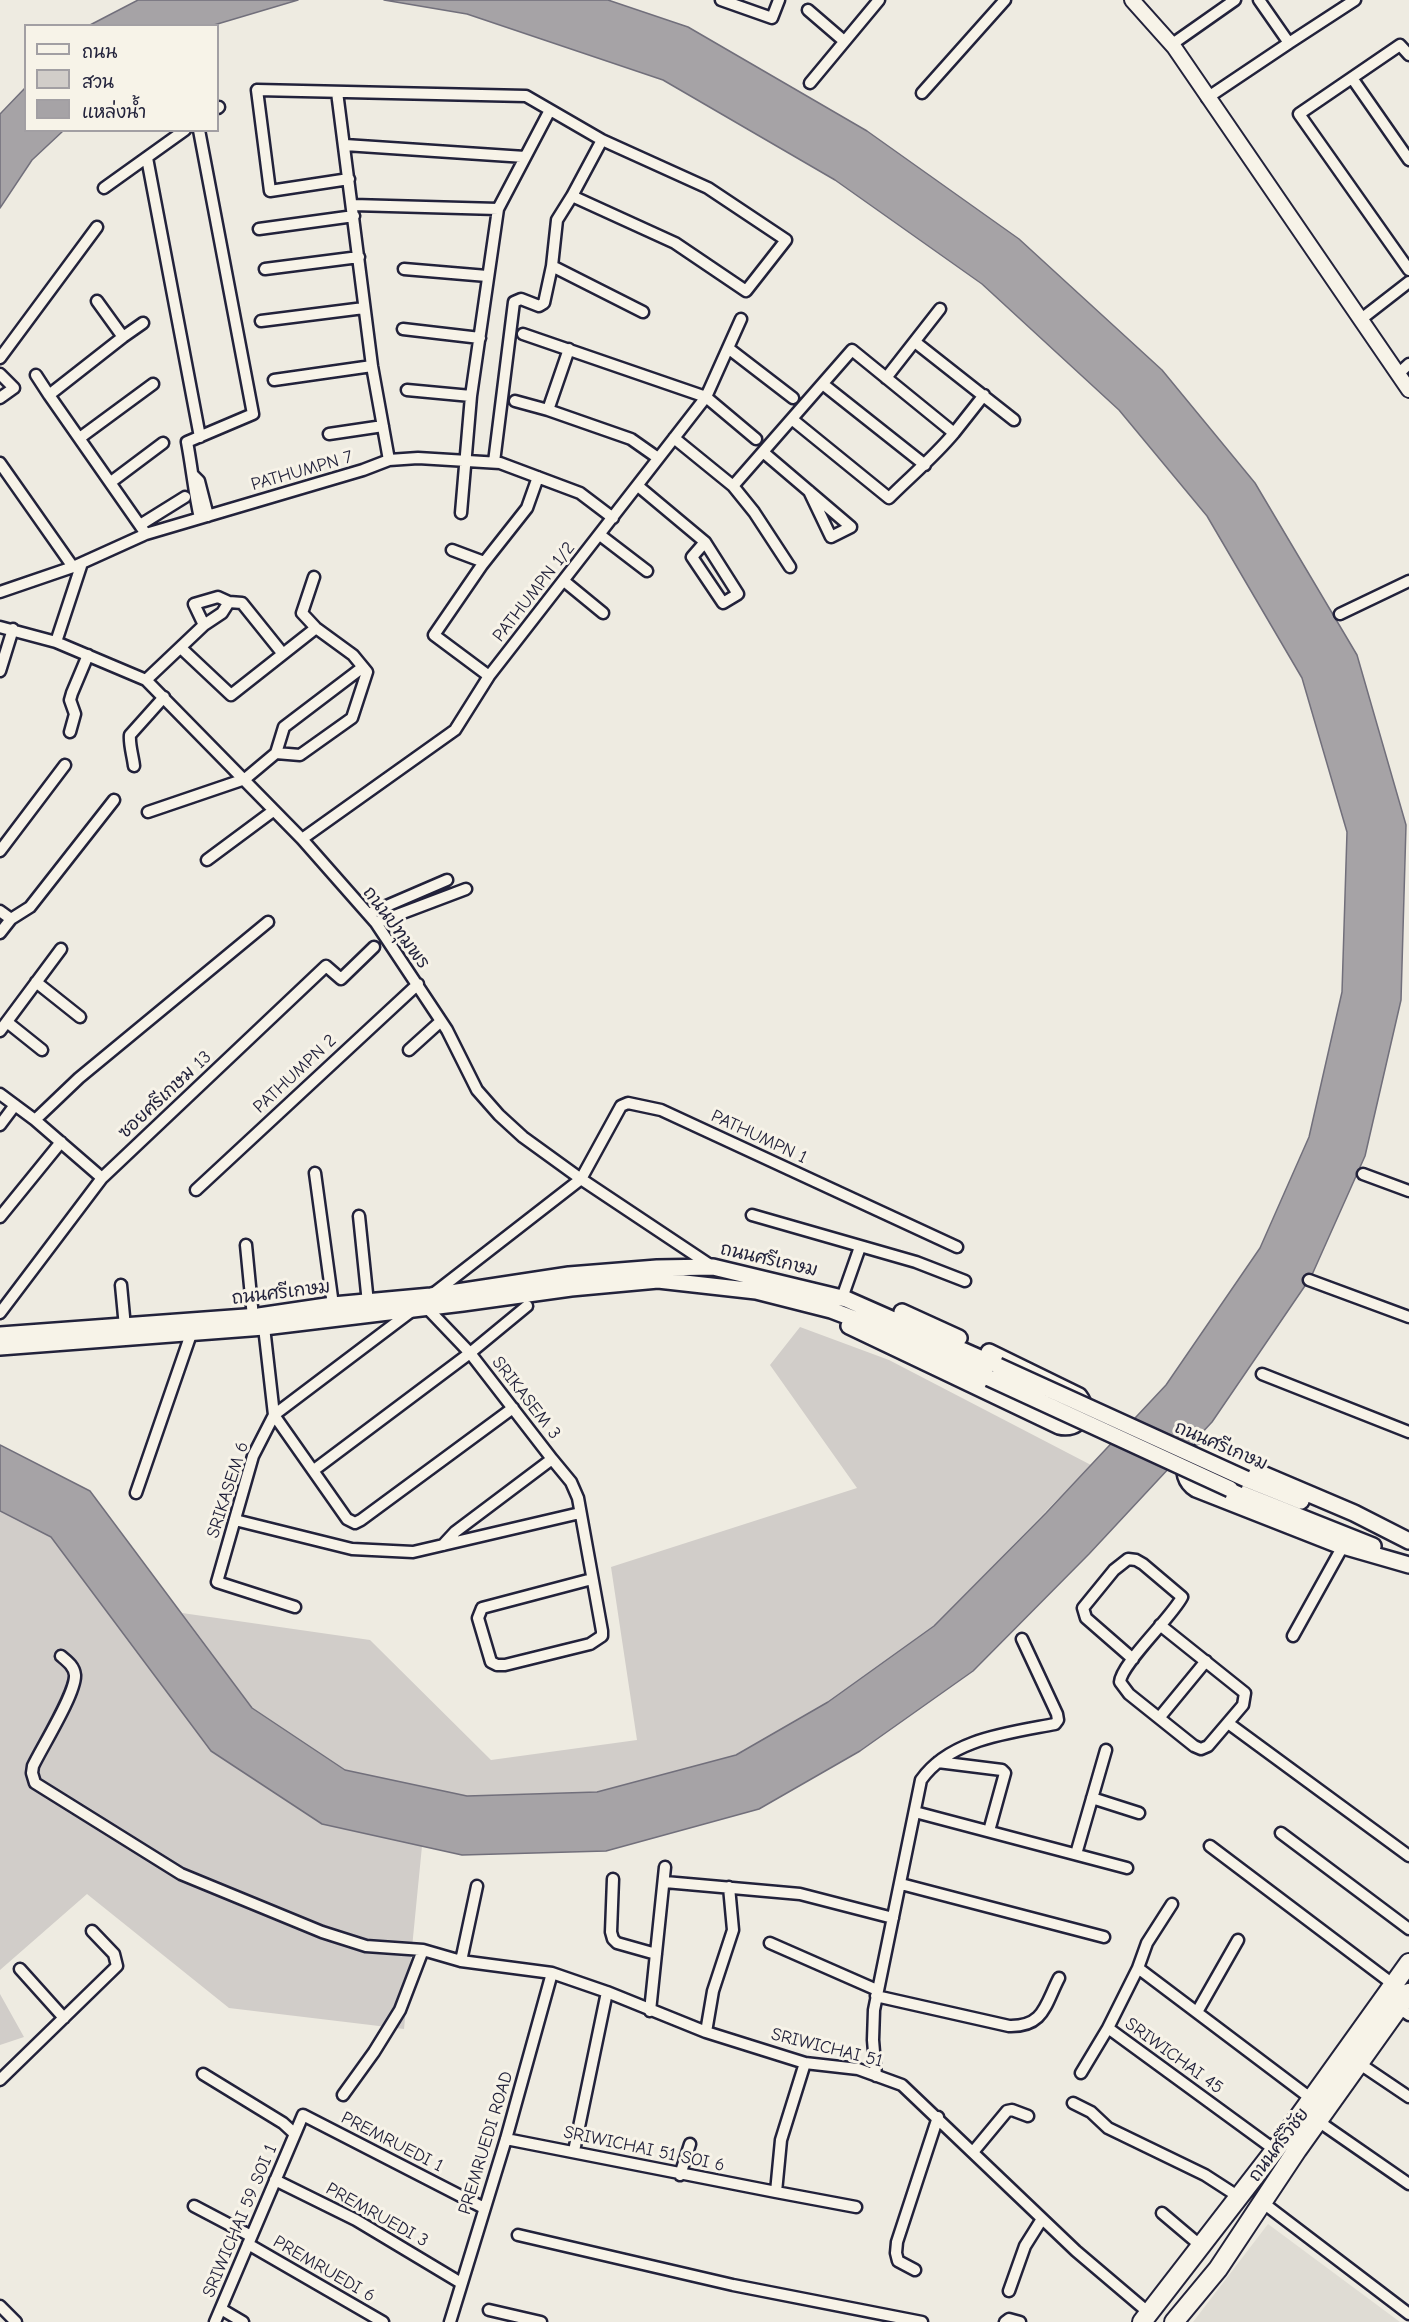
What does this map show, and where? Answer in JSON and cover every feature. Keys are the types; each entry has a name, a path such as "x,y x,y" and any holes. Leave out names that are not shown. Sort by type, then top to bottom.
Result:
{"main road":[{"name":"ถนนศรีเกษม","path":"0,1347 191,1334 259,1322 333,1305 424,1304 569,1275 657,1268 713,1267 844,1298 1230,1489 1409,1560"},
{"name":"ถนนศรีเกษม","path":"0,1335 259,1322 582,1286 658,1280 756,1291 831,1310 993,1372 1246,1479 1409,1543"},
{"path":"756,1291 799,1304 830,1317 1059,1426 1070,1427 1080,1422 1085,1412 1083,1401 1075,1393 902,1312 844,1298"},
{"path":"1409,1543 1354,1512 1213,1453 1200,1451 1189,1457 1184,1469 1186,1481 1196,1490 1343,1546 1409,1565"},
{"name":"ถนนศรีวิชัย","path":"1174,2322 1208,2280 1403,2000 1409,1963"},
{"name":"ถนนศรีวิชัย","path":"1146,2318 1313,2100 1403,2000"},
{"path":"1187,2265 1208,2280"}],"street":[{"path":"721,0 772,18 779,0"},
{"path":"810,83 879,0"},
{"path":"922,93 1005,0"},
{"path":"1132,0 1171,45 1409,390"},
{"path":"1171,45 1235,0"},
{"path":"1259,0 1289,43"},
{"path":"1207,98 1240,78 1349,1"},
{"path":"808,10 844,41"},
{"path":"1409,55 1400,45 1299,114 1409,270"},
{"path":"1352,78 1409,160"},
{"path":"350,179 270,191 257,90 526,96 538,101 602,141 708,188 786,240 746,291 675,243 572,196"},
{"path":"337,92 350,179 372,366 389,460"},
{"path":"460,513 471,396 498,209 550,110"},
{"path":"104,188 182,132"},
{"path":"199,132 253,414 187,442 193,475 199,481 204,517"},
{"path":"494,462 514,302 521,299 539,306 544,303 552,266 557,220 602,141"},
{"path":"345,145 525,157"},
{"path":"147,158 200,437"},
{"path":"259,229 353,211 498,209"},
{"path":"0,358 97,227"},
{"path":"265,269 358,257"},
{"path":"552,266 643,312"},
{"path":"404,269 487,276"},
{"path":"1360,321 1409,282"},
{"path":"97,301 123,337"},
{"path":"261,321 364,308"},
{"path":"886,378 940,309"},
{"name":"PATHUMPN 1/2","path":"302,839 455,730 489,676 706,397 741,319"},
{"path":"49,394 143,323"},
{"path":"403,329 480,338"},
{"path":"523,334 706,397 756,439"},
{"path":"915,342 1014,420"},
{"path":"728,348 793,398"},
{"path":"548,410 568,349"},
{"path":"733,486 824,385 852,350 954,433"},
{"path":"1398,374 1409,364"},
{"path":"274,380 372,366"},
{"path":"0,374 14,388 0,398"},
{"path":"36,375 81,437 143,530 185,497"},
{"path":"81,437 153,384"},
{"path":"824,385 925,465"},
{"path":"407,390 471,396"},
{"path":"793,420 889,498 925,465 984,395"},
{"path":"515,401 631,439 658,458"},
{"path":"329,434 382,426"},
{"path":"674,438 733,486 754,512 790,567"},
{"path":"111,482 163,442"},
{"path":"763,452 809,491"},
{"name":"PATHUMPN 7","path":"0,592 78,565 143,530 204,517 363,470 389,460 418,458 494,462 580,493 613,518"},
{"path":"0,463 78,565 56,642"},
{"path":"489,676 434,635 484,562 527,508 538,477"},
{"path":"638,486 705,542 738,594 723,603 692,557 705,542"},
{"path":"600,535 647,571"},
{"path":"452,549 484,562"},
{"path":"276,753 300,755 352,718 366,672 353,655 316,628 302,614 314,577"},
{"path":"564,581 603,613"},
{"path":"1340,614 1409,581"},
{"path":"204,626 194,604 218,597 229,602 242,603 283,654"},
{"path":"146,680 204,626 222,614 229,602"},
{"name":"ถนนปทุมพร","path":"0,627 56,642 146,680 302,839 372,918 441,1021 477,1090 499,1115 523,1137 581,1179 713,1267"},
{"path":"181,648 231,695 316,628"},
{"path":"0,670 13,629"},
{"path":"70,732 75,714 70,700 88,655"},
{"path":"148,812 245,779 276,753 284,727 363,667"},
{"path":"134,766 133,752 129,742 130,735 164,697"},
{"path":"0,851 65,765"},
{"path":"0,933 11,919 30,907 114,800"},
{"path":"207,860 273,811"},
{"path":"372,918 447,880"},
{"path":"372,918 466,889"},
{"path":"0,911 11,919"},
{"path":"35,1120 79,1078 268,922"},
{"name":"ซอยศรีเกษม 13","path":"0,1313 102,1178 326,966 341,979 375,947"},
{"path":"0,1031 61,949"},
{"path":"36,982 81,1017"},
{"name":"PATHUMPN 2","path":"196,1190 418,984"},
{"path":"409,1050 441,1021"},
{"path":"7,1022 42,1050"},
{"path":"0,1094 35,1120 102,1178"},
{"name":"PATHUMPN 1","path":"581,1179 621,1106 628,1103 661,1110 957,1247"},
{"path":"0,1125 15,1105"},
{"path":"2,1211 61,1142"},
{"path":"315,1173 333,1305"},
{"path":"1363,1174 1409,1191"},
{"path":"274,1415 424,1304 581,1179"},
{"path":"752,1215 916,1262 965,1281"},
{"path":"359,1216 368,1303"},
{"path":"246,1245 274,1415 350,1522 355,1523 513,1408"},
{"path":"844,1298 860,1247"},
{"path":"1309,1280 1409,1317"},
{"path":"121,1284 125,1327"},
{"name":"SRIKASEM 3","path":"424,1304 470,1353 552,1459 454,1532 442,1545"},
{"path":"314,1470 470,1353 527,1306"},
{"path":"136,1493 191,1334"},
{"path":"1262,1374 1409,1432"},
{"name":"SRIKASEM 6","path":"274,1415 253,1455 217,1582 295,1607"},
{"path":"552,1459 571,1482 578,1498 602,1631 599,1640 591,1644 505,1665 491,1662 478,1617 482,1608 592,1580"},
{"path":"235,1520 352,1549 413,1552 580,1513"},
{"path":"1293,1636 1343,1546"},
{"path":"1133,1659 1086,1618 1083,1608 1125,1560 1136,1560 1181,1594 1180,1601 1160,1625 1122,1673 1120,1682 1129,1694 1201,1749 1208,1746 1243,1705 1245,1693 1160,1625"},
{"path":"876,2076 873,2024 877,1993 921,1780 938,1762 952,1752 988,1738 1057,1722 1057,1714 1022,1639"},
{"name":"SRIWICHAI 51","path":"61,1656 69,1663 75,1678 33,1766 32,1773 35,1783 181,1874 322,1932 366,1947 423,1950 461,1961 552,1973 607,1992 706,2032 805,2064 858,2069 902,2085 1146,2318"},
{"path":"1159,1718 1206,1661"},
{"path":"1228,1723 1409,1856"},
{"path":"1076,1854 1106,1750"},
{"path":"938,1762 1002,1770 1005,1773 989,1831"},
{"path":"1092,1798 1139,1813"},
{"path":"915,1812 1127,1868"},
{"path":"1281,1833 1409,1929"},
{"path":"1210,1846 1403,2000"},
{"path":"650,2011 665,1867"},
{"path":"613,1879 611,1932 613,1939 656,1954"},
{"path":"665,1882 801,1894 893,1918"},
{"path":"901,1884 1104,1937"},
{"path":"461,1961 477,1886"},
{"path":"706,2032 714,1991 733,1930 729,1887"},
{"name":"SRIWICHAI 45","path":"1172,1904 1147,1943 1138,1968 1108,2028 1275,2150"},
{"path":"0,2080 117,1966 114,1954 93,1931"},
{"path":"1197,2012 1238,1940"},
{"path":"770,1942 877,1993 1009,2026 1023,2027 1032,2024 1038,2018 1059,1978"},
{"path":"343,2095 400,2010 423,1950"},
{"path":"1138,1968 1313,2100"},
{"path":"20,1969 64,2018"},
{"name":"PREMRUEDI ROAD","path":"450,2322 506,2139 552,1973"},
{"path":"574,2151 607,1992"},
{"path":"1081,2073 1108,2028"},
{"path":"776,2192 781,2139 805,2064"},
{"path":"1360,2064 1409,2097"},
{"name":"SRIWICHAI 59 SOI 1","path":"203,2074 283,2123 295,2134 215,2322"},
{"path":"1073,2103 1091,2112 1108,2128 1205,2175 1239,2197"},
{"path":"973,2152 1008,2111 1012,2110 1028,2116"},
{"name":"PREMRUEDI 1","path":"295,2134 303,2115 484,2208"},
{"path":"915,2270 898,2261 897,2242 938,2117"},
{"path":"1318,2121 1409,2184"},
{"name":"SRIWICHAI 51 SOI 6","path":"506,2139 574,2151 680,2175 856,2207"},
{"path":"680,2175 690,2144"},
{"name":"PREMRUEDI 3","path":"274,2180 356,2220 461,2283"},
{"path":"1262,2202 1409,2314"},
{"name":"PREMRUEDI 6","path":"194,2206 383,2322"},
{"path":"1162,2213 1201,2246"},
{"path":"1009,2290 1025,2246 1042,2218"},
{"path":"518,2235 777,2295 922,2322"},
{"path":"0,2306 16,2322"},
{"path":"221,2309 243,2322"},
{"path":"489,2310 541,2322"},
{"path":"1005,2322 1009,2319 1020,2322"}],"shaded area":[{"path":"1268,2224 1400,2322 1193,2322"}],"green space":[{"path":"800,1327 889,1360 1091,1465 934,1626 828,1702 736,1755 597,1792 467,1796 345,1770 252,1708 182,1613 370,1640 491,1760 637,1740 611,1567 857,1488 770,1365"},
{"path":"0,1511 51,1537 135,1648 322,1824 422,1846 404,2029 229,2008 87,1894 0,1970"},
{"path":"0,1994 24,2037 0,2045"}],"water":[{"path":"138,0 298,0 217,24 92,24"},
{"path":"384,0 608,0 688,27 867,131 1019,239 1162,370 1255,483 1357,655 1406,825 1401,1000 1365,1156 1311,1277 1212,1422 1089,1554 973,1671 860,1751 759,1809 606,1851 462,1855 322,1824 211,1751 51,1537 0,1511 0,1445 90,1491 252,1708 345,1770 467,1796 597,1792 736,1755 828,1702 934,1626 1046,1513 1166,1385 1260,1248 1309,1137 1342,992 1347,832 1302,678 1207,516 1119,410 982,284 835,180 663,80 467,14"},
{"path":"24,89 24,132 62,132 32,160 0,208 0,114"}]}
